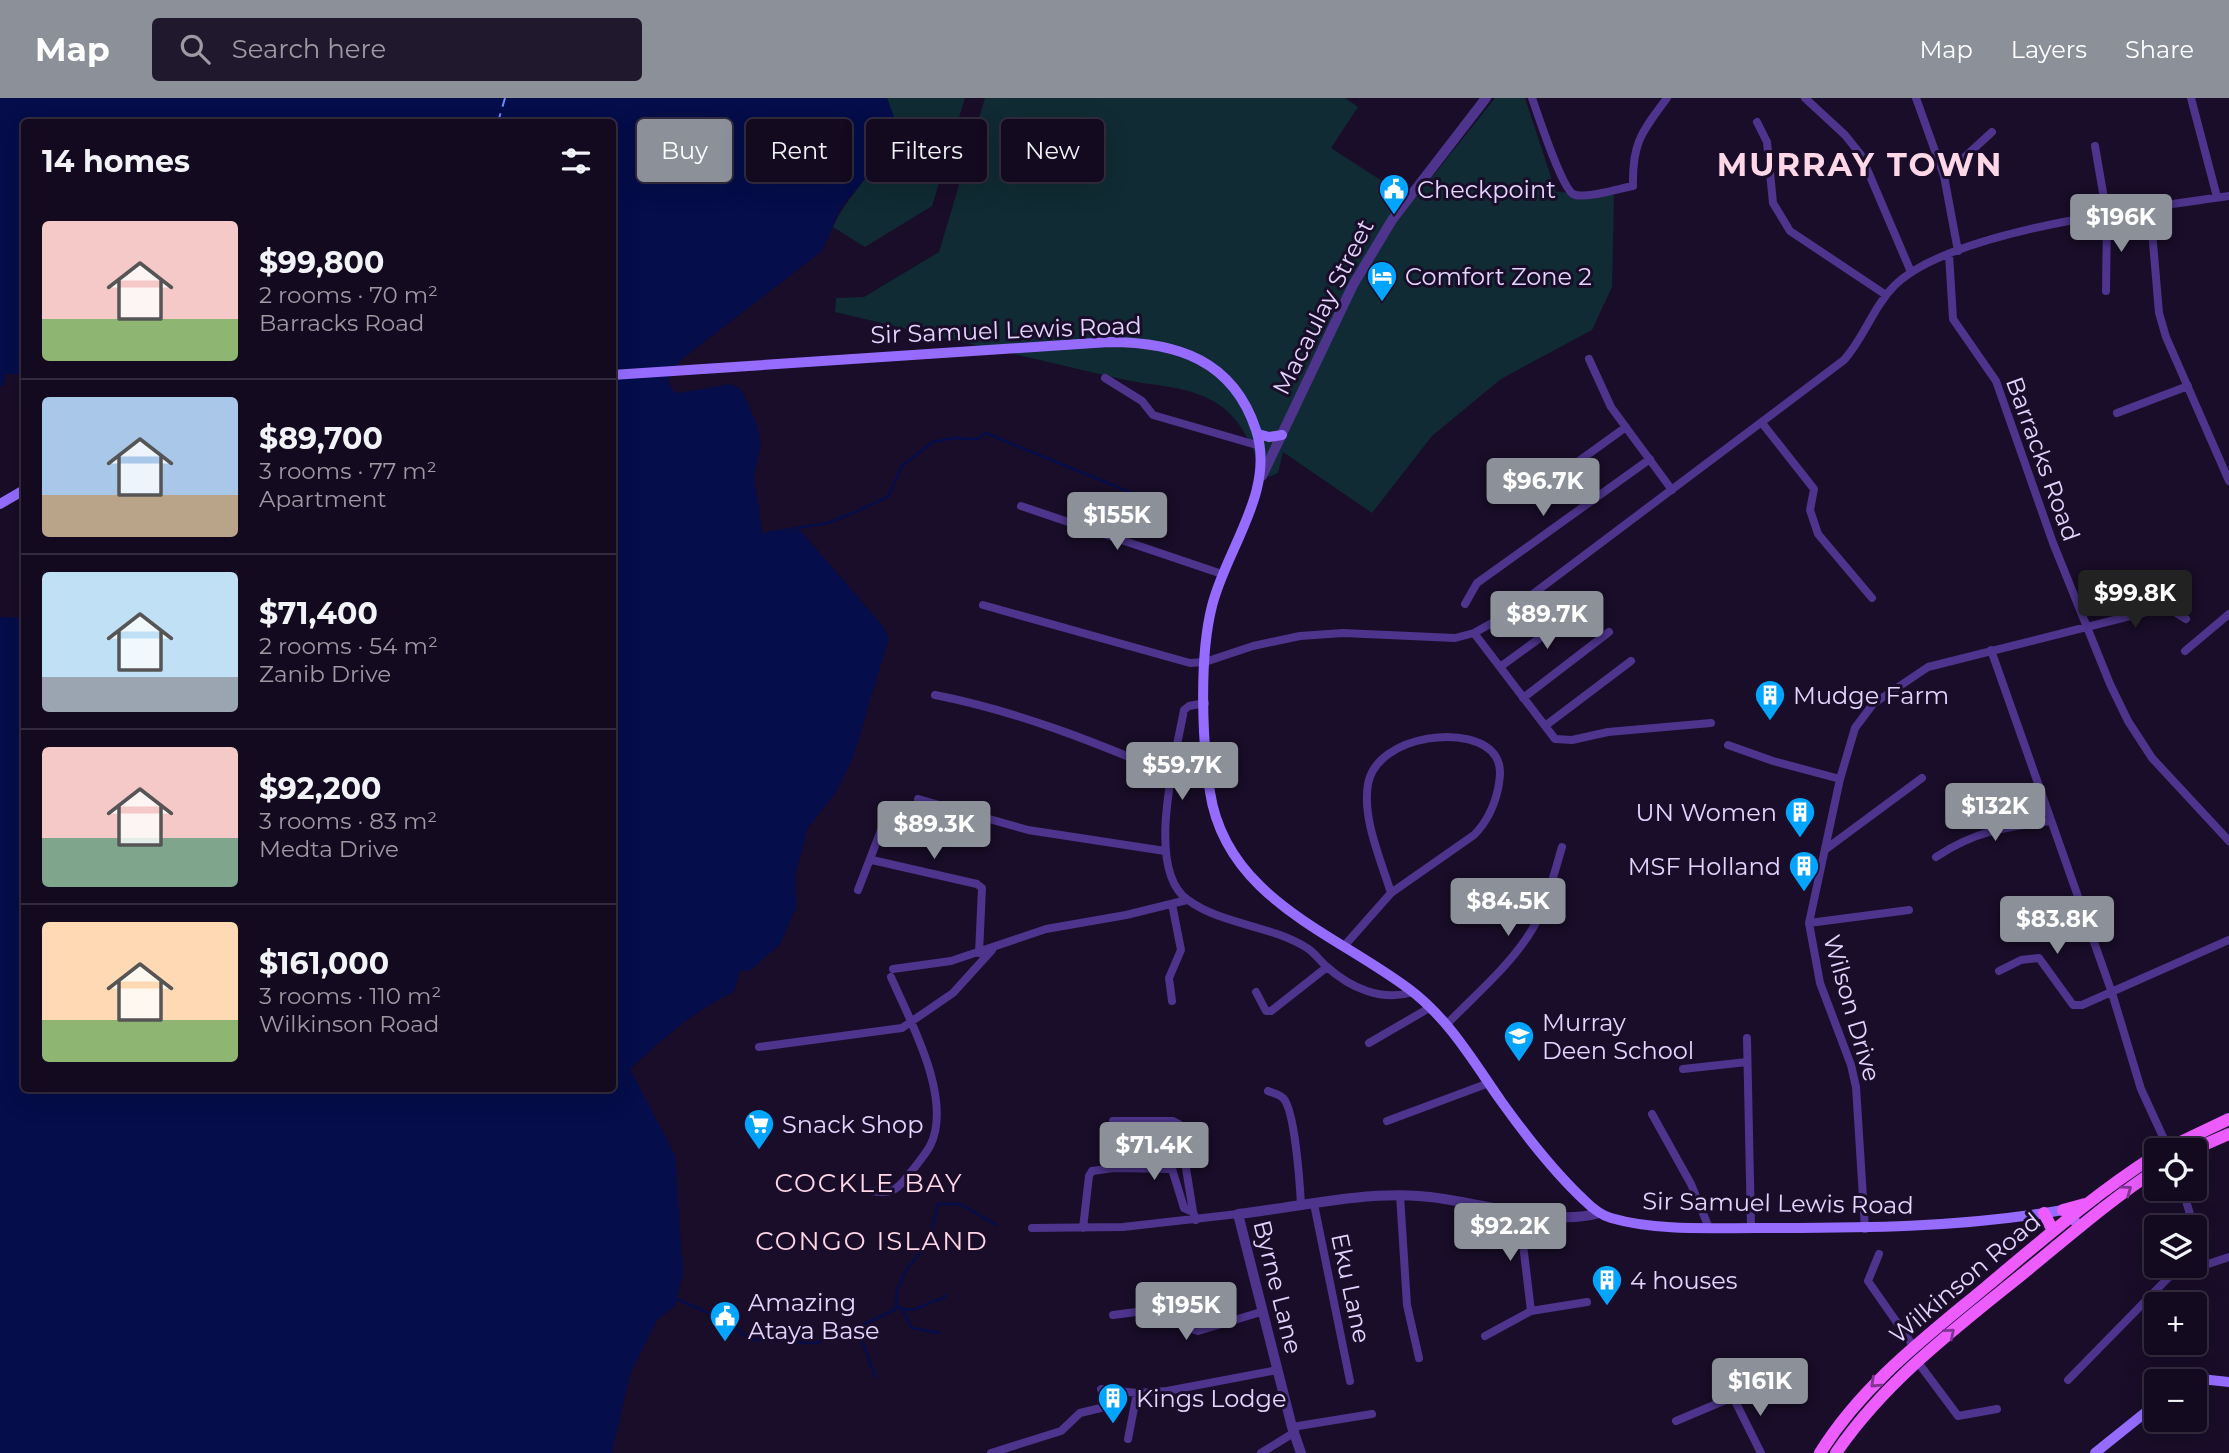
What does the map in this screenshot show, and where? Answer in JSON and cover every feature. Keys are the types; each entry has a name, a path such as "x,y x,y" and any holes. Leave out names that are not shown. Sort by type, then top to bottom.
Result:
{"main road":[{"name":"Sir Samuel Lewis Road","path":"616,375 1081,343 1133,342 1186,352 1224,375 1241,396 1258,434 1260,446 1262,476 1222,573 1208,624 1205,662 1210,796 1226,846 1259,888 1346,945 1431,1007 1447,1024 1525,1133 1572,1187 1599,1213 1654,1224 1709,1228 1865,1229 1942,1226 2044,1213"},
{"path":"1258,434 1269,437 1282,435"},
{"path":"0,503 21,492"},
{"path":"2190,1138 2229,1119"},
{"path":"2207,1144 2229,1134"},
{"name":"Wilkinson Road","path":"1836,1453 1877,1399 1917,1361 2089,1203 2144,1164"},
{"name":"Wilkinson Road","path":"1821,1453 1837,1426 1868,1389 1914,1347 2053,1231 2144,1177"},
{"path":"2044,1213 2071,1222"},
{"path":"2044,1213 2053,1231"},
{"path":"2207,1382 2229,1382"},
{"path":"2095,1453 2144,1414"}],"street":[{"name":"Macaulay Street","path":"1262,476 1353,285 1392,219 1486,98"},
{"path":"1532,98 1551,152 1574,195 1633,186 1632,156 1636,145 1667,98"},
{"path":"1805,98 1845,135 1861,155 1911,272"},
{"name":"Barracks Road","path":"1916,98 1944,176 1953,253 1953,318 2000,389 2086,629 2128,721 2152,758 2229,842"},
{"path":"2191,98 2217,197"},
{"path":"1757,122 1767,142 1773,203 1790,231 1886,295"},
{"path":"1944,176 1992,132"},
{"path":"2095,146 2107,216 2106,291"},
{"path":"984,605 1190,663 1205,662 1253,646 1300,636 1343,633 1437,639 1474,633 1501,618 1844,360 1859,343 1886,295 1911,272 1953,253 2042,227 2229,196"},
{"path":"2150,207 2159,313 2229,481"},
{"path":"1589,359 1611,407 1672,490"},
{"path":"1105,378 1142,401 1153,415 1260,446"},
{"path":"2117,413 2188,386"},
{"path":"1762,423 1814,489 1810,510 1818,534 1872,598"},
{"path":"1553,479 1626,428"},
{"path":"1465,604 1477,583 1650,459"},
{"path":"1021,506 1222,573"},
{"path":"1909,910 1809,923 1840,779 1855,728 1873,704 1928,667 2146,612 2170,609 2186,619"},
{"path":"1500,667 1577,611"},
{"path":"2185,652 2229,614"},
{"path":"1524,698 1609,632"},
{"path":"1474,633 1555,739 1572,740 1608,732 1711,723"},
{"path":"1991,650 2112,993 2141,1089 2162,1138"},
{"path":"1545,726 1631,662"},
{"path":"935,695 990,706 1100,745 1172,775"},
{"path":"1205,703 1189,706 1184,710 1172,775 1165,851 1174,881 1187,900 1310,949 1328,967 1362,989 1390,998 1413,992"},
{"path":"1346,945 1391,893 1474,835 1486,823 1500,779 1500,766 1489,749 1464,739 1437,738 1411,742 1380,757 1373,768 1367,799 1370,821 1391,893"},
{"path":"1728,746 1840,779"},
{"path":"1826,849 1922,778"},
{"path":"918,799 1028,830 1165,851"},
{"path":"858,890 872,860 890,807"},
{"path":"1936,857 1972,835 1993,829 2051,821"},
{"path":"1447,1024 1497,973 1532,929 1545,904 1562,847"},
{"path":"872,860 977,884 982,888 979,953"},
{"path":"872,1191 884,1193 898,1190 931,1145 936,1114 934,1096 913,1022 892,973 979,953 1046,929 1187,900"},
{"path":"1172,904 1181,950 1169,978 1172,1001"},
{"name":"Wilson Drive","path":"1809,923 1820,983 1851,1065 1856,1087 1865,1229"},
{"path":"1999,971 2021,960 2039,958 2073,1005 2082,1005 2229,940"},
{"path":"759,1047 902,1028 953,993 994,948"},
{"path":"1256,992 1266,1012 1271,1011 1328,967"},
{"path":"1369,1043 1431,1007"},
{"path":"1746,1038 1751,1228"},
{"path":"1683,1069 1747,1062"},
{"path":"1387,1121 1489,1083"},
{"path":"1268,1091 1281,1096 1288,1106 1297,1153 1301,1205"},
{"path":"1653,1114 1691,1184 1709,1228"},
{"path":"1113,1121 1173,1121 1179,1124 1195,1216"},
{"path":"1083,1228 1089,1176 1092,1171 1099,1169 1172,1169 1184,1208 1195,1216"},
{"path":"1032,1228 1083,1228 1238,1214 1400,1195 1573,1218 1599,1213"},
{"path":"1400,1195 1407,1305 1419,1358"},
{"name":"Eku Lane","path":"1314,1204 1350,1381"},
{"path":"1519,1211 1531,1311"},
{"name":"Byrne Lane","path":"1238,1214 1301,1453"},
{"path":"1879,1254 1868,1280 1914,1347"},
{"path":"2207,1263 2229,1257"},
{"path":"2068,1380 2169,1278"},
{"path":"1485,1336 1531,1311 1587,1301"},
{"path":"1113,1315 1175,1307 1183,1309 1191,1329 1198,1331 1262,1312"},
{"path":"1917,1361 1958,1416 1997,1409"},
{"name":"Byrne Lane","path":"991,1453 1061,1432 1080,1413 1109,1406 1101,1390 1137,1393 1193,1388 1277,1370"},
{"path":"1128,1439 1137,1393"},
{"path":"1676,1421 1733,1397 1761,1453"},
{"path":"1261,1453 1293,1429 1372,1413"}],"shaded area":[{"path":"0,98 887,98 893,119 866,119 866,177 841,208 822,251 681,360 668,380 673,391 679,393 731,384 742,390 758,427 761,444 754,477 763,534 800,530 882,625 889,638 853,758 836,792 808,828 795,876 796,908 780,944 751,970 740,971 734,992 692,1017 630,1069 675,1155 683,1273 675,1306 657,1320 630,1374 612,1453 0,1453 0,617 21,618 21,1092 616,1092 616,119 21,119 21,374 6,374 3,386 0,386"},
{"path":"887,98 965,98 959,119 891,117"},
{"path":"985,98 1345,98 1358,107 1331,148 1413,201 1495,98 1525,98 1556,192 1614,195 1612,287 1592,330 1501,379 1432,436 1372,513 1283,452 1278,473 1269,477 1263,474 1238,423 1223,407 1202,396 835,312 836,298 864,297 939,252 960,182 987,182 987,119 979,119"},
{"path":"866,177 866,182 939,182 932,206 865,247 833,227"}],"waterway":[{"path":"767,533 828,523 853,513 888,497 902,466 933,442 953,438 978,439 986,433 1132,493"},
{"path":"677,1299 731,1323 748,1339 815,1343 846,1333 896,1309 897,1290 906,1270 929,1242 938,1204 960,1204 997,1225"},
{"path":"896,1305 908,1310 920,1308 944,1298 945,1295"},
{"path":"902,1310 912,1328 940,1333"},
{"path":"858,1328 875,1377"}],"ferry route":[{"path":"499,119 505,98"}],"place":[{"name":"Checkpoint","path":"1394,216"},
{"name":"Comfort Zone 2","path":"1382,303"},
{"name":"Mudge Farm","path":"1770,722"},
{"name":"UN Women","path":"1800,839"},
{"name":"MSF Holland","path":"1804,893"},
{"name":"Murray Deen School","path":"1519,1063"},
{"name":"Snack Shop","path":"759,1151"},
{"name":"4 houses","path":"1607,1307"},
{"name":"Amazing Ataya Base","path":"725,1343"},
{"name":"Kings Lodge","path":"1113,1425"}],"district":[{"name":"MURRAY TOWN","path":"1860,164"},
{"name":"COCKLE BAY","path":"869,1183"},
{"name":"CONGO ISLAND","path":"872,1241"}]}
